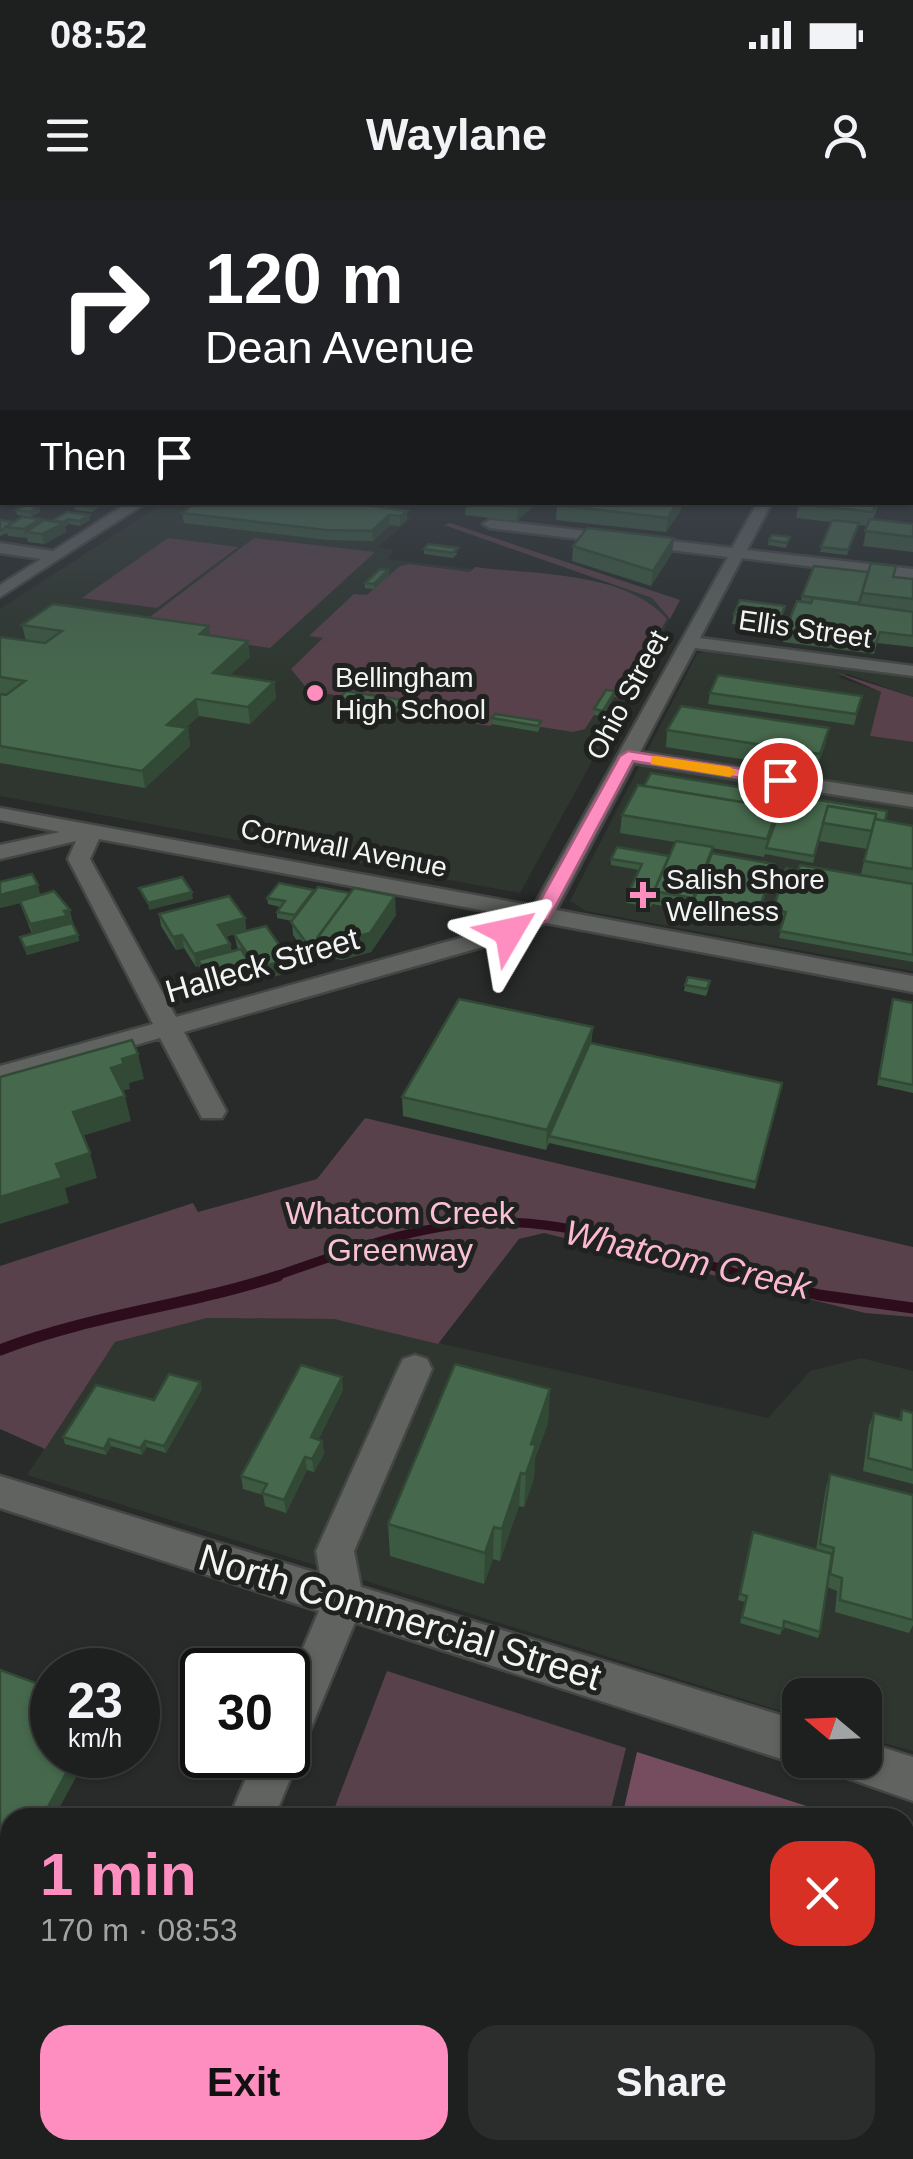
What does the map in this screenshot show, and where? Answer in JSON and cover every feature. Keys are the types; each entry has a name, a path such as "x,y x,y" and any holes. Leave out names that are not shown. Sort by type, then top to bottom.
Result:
{"street":[{"path":"0,592 135,505"},
{"name":"Ohio Street","path":"542,916 763,505"},
{"path":"490,524 913,574"},
{"path":"0,548 56,556"},
{"name":"Ellis Street","path":"690,642 913,671"},
{"path":"628,756 913,801"},
{"name":"Cornwall Avenue","path":"0,814 913,984"},
{"path":"0,852 91,831"},
{"path":"91,831 78,859 212,1111"},
{"name":"Halleck Street","path":"0,1076 498,935 542,916"},
{"path":"310,1680 344,1600 335,1550 415,1368"},
{"name":"North Commercial Street","path":"0,1492 782,1737"},
{"path":"882,1769 913,1778"},
{"path":"254,1808 268,1778"}],"shaded area":[{"name":"Bellingham High School","path":"160,505 304,505 412,517 379,547 394,550 387,559 613,585 652,598 670,619 520,893 0,796 0,609"},
{"path":"711,650 913,678 913,697 848,674 838,677 881,692 870,736 913,742 913,971 586,911 570,901 697,654"},
{"path":"207,1318 334,1319 768,1418 810,1371 861,1358 913,1371 913,1751 882,1743 882,1678 782,1678 782,1711 27,1475 115,1342"},
{"path":"637,1752 813,1808 624,1808"}],"green space":[{"path":"450,523 680,600 670,619 652,598 444,525"},
{"path":"168,538 238,547 157,608 82,598"},
{"path":"254,538 375,552 270,648 134,629"},
{"path":"400,566 578,578 627,592 649,603 667,619 621,698 606,696 585,729 573,732 496,720 490,726 444,719 448,713 309,691 291,669 323,638 309,636 354,594 367,595"},
{"path":"835,672 913,697 913,742 870,736 881,692"},
{"name":"Whatcom Creek Greenway","path":"365,1118 913,1247 913,1317 865,1313 544,1233 519,1239 438,1344 334,1319 207,1318 115,1342 45,1449 0,1429 0,1266 193,1203 198,1212 317,1179"},
{"path":"387,1671 626,1748 611,1808 334,1808"}],"building":[{"path":"25,505 39,507 30,512 16,510"},
{"path":"193,505 364,505 407,511 400,516 389,515 372,531 326,530 182,513"},
{"path":"557,505 676,505 668,518"},
{"path":"807,505 876,505 873,512"},
{"path":"67,512 89,515 79,521 52,521"},
{"path":"22,517 40,519 24,529 6,527"},
{"path":"870,519 913,524 913,537 865,531"},
{"path":"0,520 13,522 0,531"},
{"path":"44,520 64,523 42,534 26,532"},
{"path":"832,520 859,523 848,550 821,547"},
{"path":"587,528 674,538 653,571 573,546"},
{"path":"772,535 790,537 787,543 769,540"},
{"path":"428,544 458,548 453,553 424,549"},
{"path":"871,563 896,566 893,577 913,579 913,599 862,593"},
{"path":"814,566 868,572 859,603 802,596"},
{"path":"380,569 388,570 374,584 365,583"},
{"path":"813,598 913,612 913,636 880,632 876,643 785,631 797,601 811,603"},
{"path":"740,600 785,606 780,619 734,614"},
{"name":"Bellingham High School","path":"53,604 209,626 200,634 248,641 213,673 274,682 248,707 196,699 167,725 188,728 142,771 0,746 0,694 6,695 25,681 0,677 0,637 45,643 62,631 22,625"},
{"path":"718,675 862,696 856,714 710,693"},
{"path":"606,690 615,691 603,711 594,709"},
{"path":"346,691 446,707 441,714 339,699"},
{"path":"681,706 829,728 820,754 667,730"},
{"path":"495,714 541,721 538,726 492,718"},
{"path":"651,773 887,811 885,821 875,819 873,825 876,814 828,806 814,856 766,848 778,808 644,786"},
{"path":"638,785 778,808 767,839 622,815"},
{"path":"828,806 876,814 872,831 823,823"},
{"path":"875,819 913,826 913,869 864,861"},
{"path":"676,841 713,847 693,898 654,891"},
{"path":"617,847 669,856 651,901 627,896 642,864 611,859"},
{"path":"712,853 774,864 759,910 713,901 711,909 692,904"},
{"path":"800,865 913,884 913,955 780,931 786,912 773,910 786,868 798,871"},
{"path":"32,874 38,885 0,895 0,882"},
{"path":"182,877 192,892 148,903 139,888"},
{"path":"279,883 314,890 295,915 277,912 285,901 267,898"},
{"path":"318,887 350,893 318,937 318,943 308,945 291,922"},
{"path":"354,888 395,896 370,933 340,941 318,937"},
{"path":"54,891 70,910 64,911 67,916 30,924 20,901"},
{"path":"229,896 245,918 218,925 230,944 194,954 182,935 173,937 159,914"},
{"path":"72,923 78,935 25,948 20,937"},
{"path":"266,926 289,959 257,968 234,934"},
{"path":"241,949 249,962 239,964 242,970 209,979 198,960"},
{"path":"688,977 710,981 707,989 685,985"},
{"path":"459,999 593,1027 547,1130 402,1097"},
{"path":"893,999 913,1003 913,1085 879,1078"},
{"path":"132,1040 138,1054 111,1068 125,1096 73,1112 90,1153 56,1164 62,1178 0,1197 0,1077"},
{"path":"590,1043 782,1083 756,1182 549,1136"},
{"path":"455,1364 550,1389 531,1444 536,1445 526,1474 521,1473 502,1529 494,1527 485,1553 388,1524"},
{"path":"301,1365 342,1377 311,1437 322,1441 312,1459 305,1457 284,1500 262,1493 267,1484 241,1476"},
{"path":"169,1374 200,1382 164,1446 145,1441 140,1448 109,1439 104,1449 63,1437 96,1385 154,1400"},
{"path":"902,1410 913,1413 913,1470 868,1458 874,1413 901,1420"},
{"path":"830,1474 913,1495 913,1620 840,1600 842,1578 830,1574 834,1548 820,1544"},
{"path":"753,1532 832,1554 820,1632 784,1621 783,1629 742,1617 747,1596 740,1594"},
{"path":"0,1670 30,1681 30,1778 64,1778 47,1808 0,1808"}],"waterway":[{"name":"Whatcom Creek","path":"270,1278 411,1233 499,1222 596,1234 753,1278"},
{"name":"Whatcom Creek","path":"0,1350 68,1328 278,1276"},
{"name":"Whatcom Creek","path":"744,1276 819,1295 913,1308"}],"slow traffic":[{"path":"656,760 730,772"}],"place":[{"name":"Bellingham High School","path":"315,693"},
{"name":"Salish Shore Wellness","path":"643,895"}],"route":[{"path":"509,932 542,916 628,756 780,780"}]}
